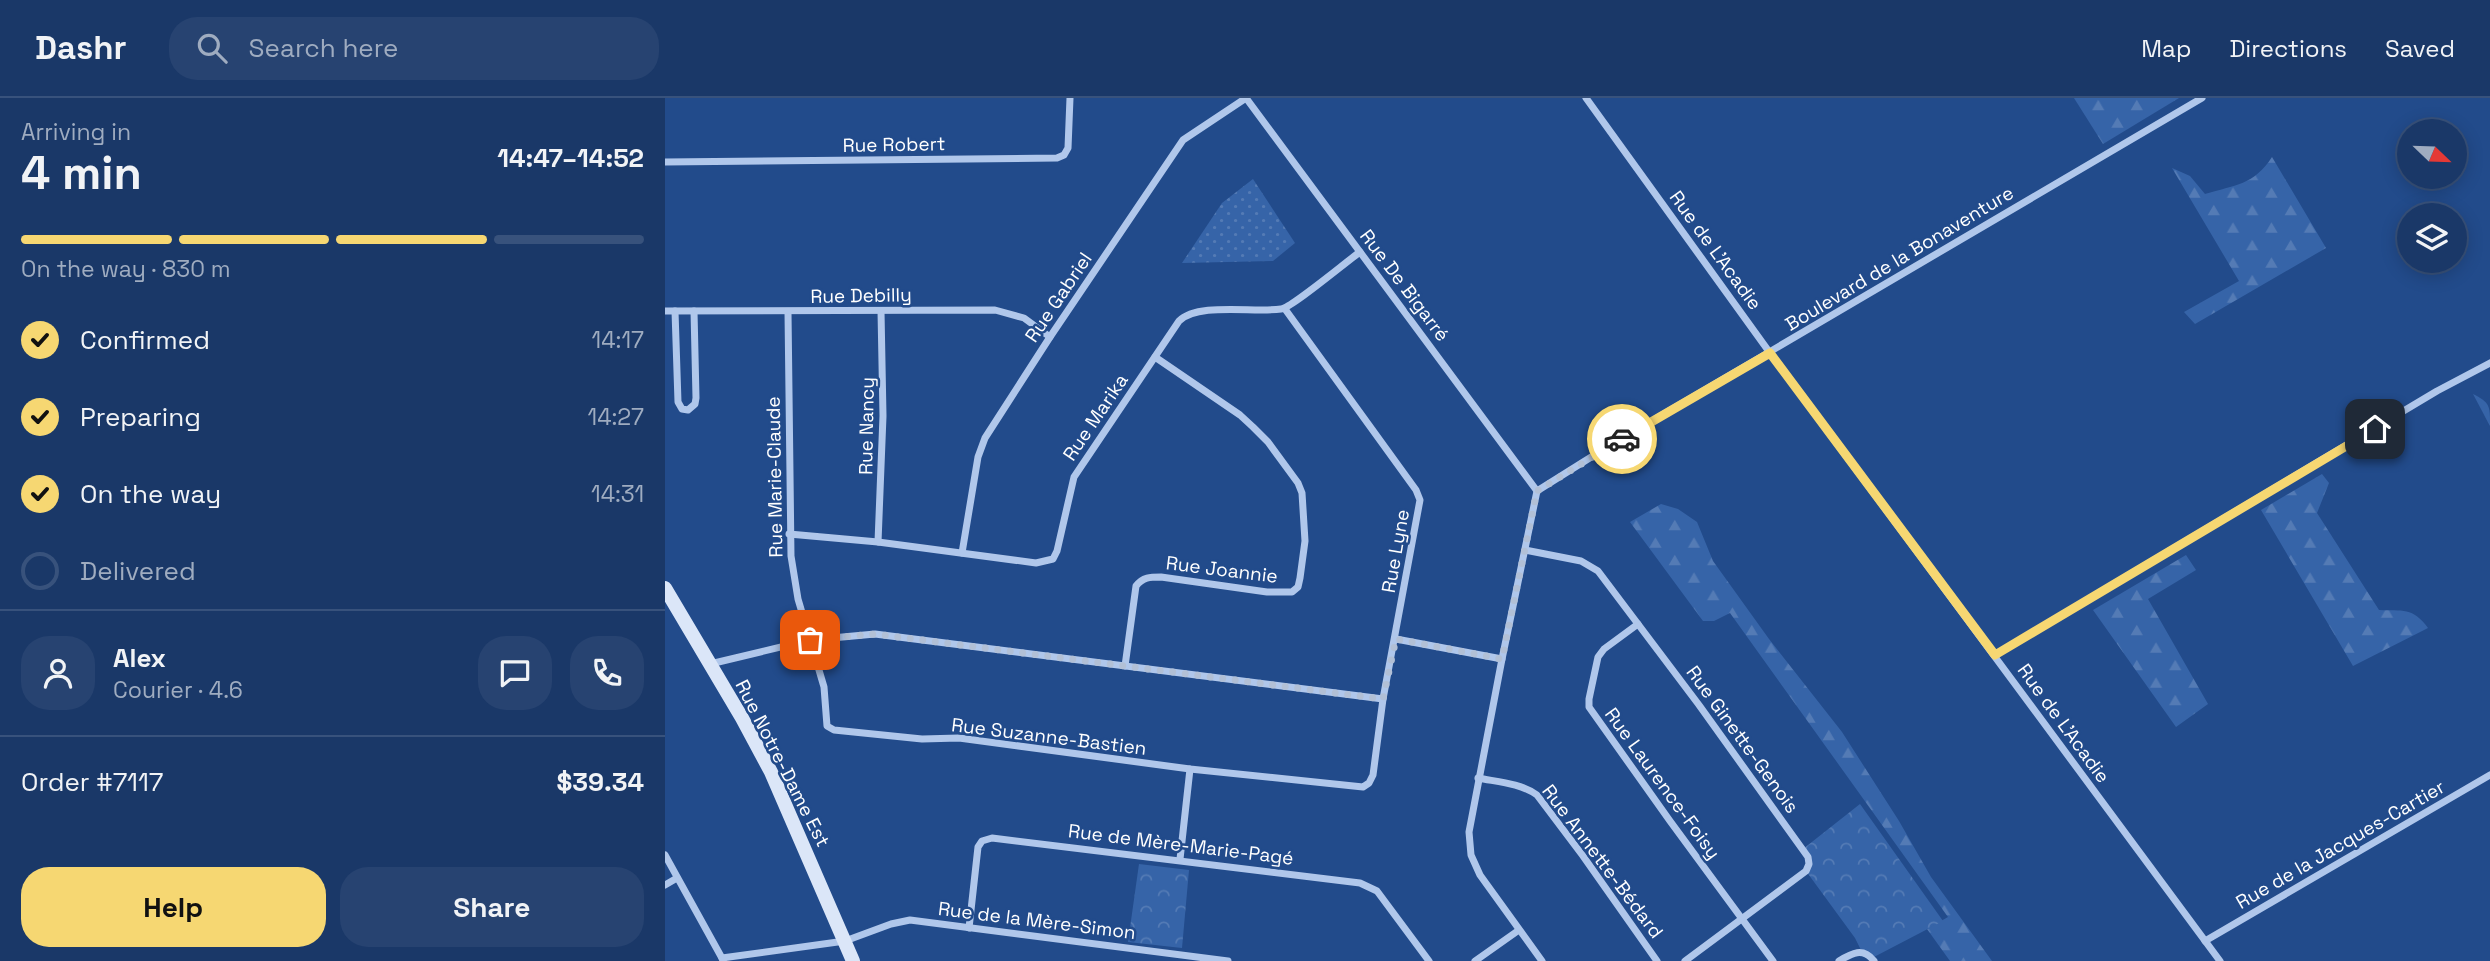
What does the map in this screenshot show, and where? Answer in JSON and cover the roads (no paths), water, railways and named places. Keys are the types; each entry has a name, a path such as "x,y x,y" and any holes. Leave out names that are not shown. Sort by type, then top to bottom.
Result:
{"street":[{"name":"Rue Robert","path":"665,162 1056,158 1064,155 1068,148 1070,98"},
{"name":"Rue De Bigarré","path":"1246,98 1537,491"},
{"name":"Rue Gabriel","path":"962,553 981,445 1050,337 1183,140 1246,98"},
{"name":"Rue de L'Acadie","path":"1586,98 1770,353 2220,961"},
{"name":"Boulevard de la Bonaventure","path":"1537,491 2202,98"},
{"path":"1285,309 1360,252"},
{"name":"Rue Debilly","path":"665,312 983,309 1004,311 1024,318 1050,337"},
{"name":"Rue Marika","path":"789,534 879,542 1036,563 1053,559 1058,551 1074,477 1179,321 1191,313 1285,309"},
{"name":"Rue Lyne","path":"1285,309 1416,489 1420,500 1383,699 1373,775 1369,783 1355,787"},
{"path":"675,311 678,402 682,409 688,410 695,404 696,398 694,311"},
{"name":"Rue Nancy","path":"879,542 883,416 881,311"},
{"name":"Rue Marie-Claude","path":"788,312 789,534 793,579 810,640"},
{"name":"Rue Joannie","path":"1125,666 1136,586 1140,580 1146,577 1161,577 1267,592 1292,592 1298,587 1305,541 1302,493 1298,483 1268,442 1240,415 1154,357"},
{"path":"1995,655 2437,391 2490,363"},
{"path":"1537,491 1469,832 1471,855 1480,875 1542,961"},
{"name":"Rue Ginette-Genois","path":"1525,550 1590,565 1598,571 1808,856 1806,871 1685,961"},
{"name":"Rue Notre-Dame Est","path":"665,588 771,772 853,961"},
{"name":"Rue Laurence-Foisy","path":"1639,624 1604,649 1598,657 1589,707 1773,961"},
{"path":"711,664 810,640 875,634 1383,699"},
{"path":"1396,639 1502,659"},
{"name":"Rue Suzanne-Bastien","path":"810,640 824,687 825,720 827,726 834,730 922,739 959,738 1190,769 1355,787"},
{"path":"1180,859 1190,769"},
{"name":"Rue de la Jacques-Cartier","path":"2206,942 2490,775"},
{"name":"Rue Annette-Bédard","path":"1478,778 1516,785 1537,794 1657,961"},
{"name":"Rue de Mère-Marie-Pagé","path":"969,928 978,847 982,841 992,838 1180,859 1368,885 1377,891 1429,961"},
{"path":"665,855 723,959"},
{"path":"665,885 677,878"},
{"name":"Rue de la Mère-Simon","path":"723,959 845,941 900,921 1228,961"},
{"path":"1475,961 1519,930"},
{"path":"1839,961 1856,952 1868,954 1874,961"}]}
